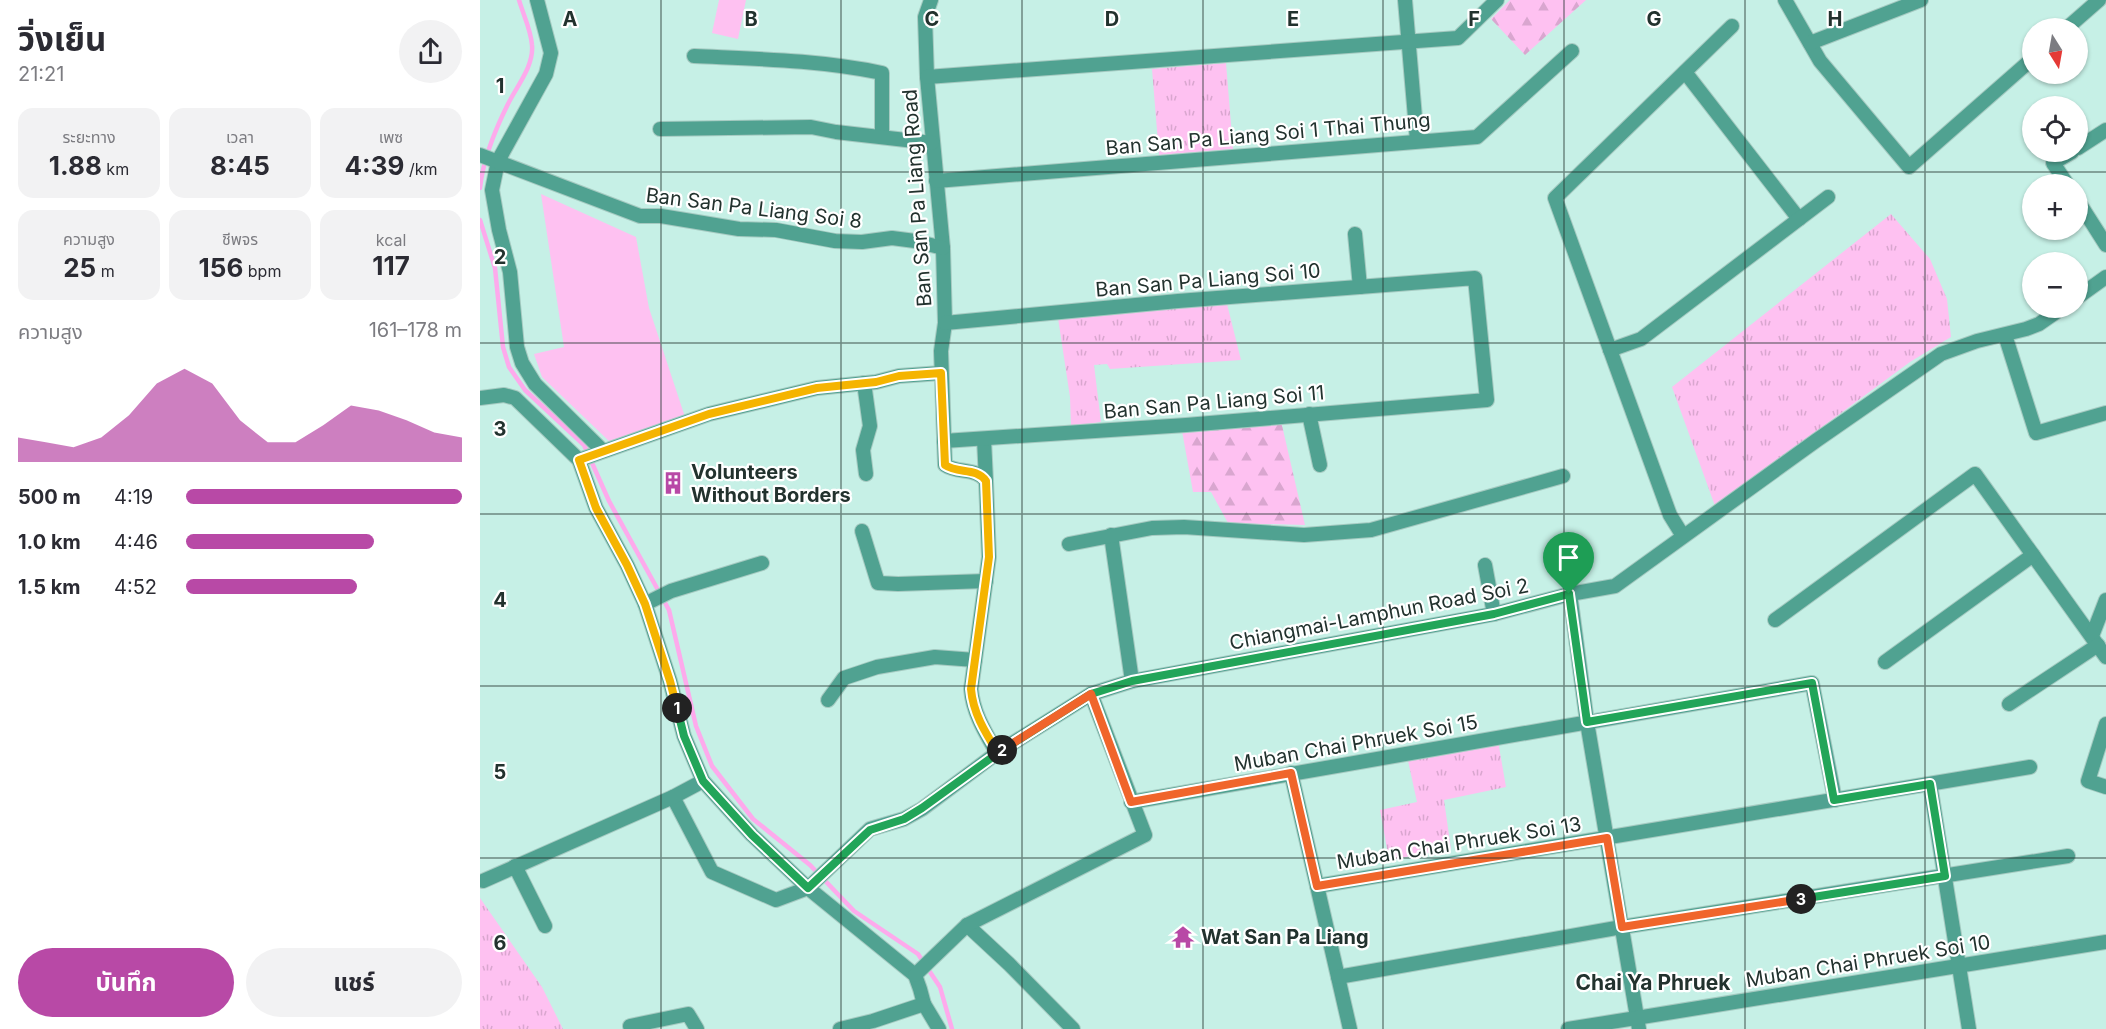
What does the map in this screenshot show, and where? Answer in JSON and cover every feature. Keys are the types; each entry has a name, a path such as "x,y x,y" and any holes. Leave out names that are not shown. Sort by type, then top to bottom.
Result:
{"street":[{"path":"537,0 551,53 546,74 489,158 499,230 510,272 517,347 522,363 535,384 590,456 596,508 627,565 650,601 684,736 703,781 752,835 919,970 924,1004 939,1029"},
{"name":"Ban San Pa Liang Road","path":"932,0 925,17 932,143 943,248 945,323 940,351 945,465 977,473 986,481"},
{"path":"1405,0 1417,141"},
{"path":"927,77 1458,38 1497,0"},
{"path":"1785,0 1826,69 1909,167 2022,68"},
{"path":"1810,43 1921,0"},
{"path":"2078,18 2099,0"},
{"path":"1683,536 1670,515 1555,198 1732,26"},
{"name":"Ban San Pa Liang Soi 1 Thai Thung","path":"936,181 1477,137 1572,51"},
{"path":"694,56 846,65 882,73 882,137"},
{"path":"1685,72 1799,219"},
{"path":"660,129 811,127 932,143"},
{"path":"2088,142 2106,130"},
{"name":"Ban San Pa Liang Soi 8","path":"489,158 640,216 661,216 739,229 776,230 836,241 862,242 892,238 943,248"},
{"path":"2055,162 2053,163 2060,174"},
{"path":"1610,350 1641,339 1828,197"},
{"path":"2088,217 2106,245"},
{"path":"1355,234 1360,287"},
{"path":"2088,290 2106,277"},
{"name":"Ban San Pa Liang Soi 10","path":"945,323 1178,301 1475,278 1488,400"},
{"name":"Chiangmai-Lamphun Road Soi 2","path":"811,885 870,830 904,819 922,808 998,753 1091,694 1132,681 1494,614 1569,594 1615,586 1816,440 1941,354 1970,343 2039,324 2048,318"},
{"path":"2005,335 2036,433 2106,413"},
{"path":"590,456 709,414 817,388 864,383 899,376 941,373"},
{"path":"864,383 870,426 863,450 866,474"},
{"path":"480,398 504,395 515,398 590,456"},
{"name":"Ban San Pa Liang Soi 11","path":"944,441 1488,400"},
{"path":"1309,414 1320,465"},
{"path":"984,439 989,557 971,689 972,701 980,724 998,753"},
{"path":"1775,620 1975,474 2106,657"},
{"path":"1069,544 1152,528 1184,527 1304,535 1371,530 1563,476"},
{"path":"862,531 878,583 986,580"},
{"path":"1111,536 1132,681"},
{"path":"1885,662 2033,555"},
{"path":"650,601 671,591 762,563"},
{"path":"1485,566 1494,614"},
{"path":"1569,594 1587,722 1638,1023"},
{"path":"2009,704 2095,640 2106,600"},
{"path":"828,700 844,678 877,667 935,657 975,660"},
{"name":"Muban Chai Phruek Soi 15","path":"1131,802 1812,683 1834,800"},
{"path":"919,970 967,925 1145,835 1091,694"},
{"path":"2106,724 2088,781 2106,787"},
{"name":"Muban Chai Phruek Soi 13","path":"1317,886 2030,767"},
{"path":"1291,773 1349,1028"},
{"path":"483,881 674,797 703,781"},
{"path":"1930,784 1969,1029"},
{"path":"674,797 712,872 776,900 811,885"},
{"path":"1338,976 1622,927 2068,856"},
{"path":"515,866 545,926"},
{"path":"967,925 1073,1029"},
{"name":"Muban Chai Phruek Soi 10","path":"1568,1029 1638,1023 2106,942"},
{"path":"840,1029 924,1004"},
{"path":"630,1026 688,1014 697,1029"}],"green space":[{"path":"719,0 746,0 738,39 712,33"},
{"path":"1510,0 1586,0 1525,55 1491,19"},
{"path":"1226,63 1233,149 1159,155 1152,69"},
{"path":"541,194 636,237 649,308 685,417 609,441 542,377 534,354 564,347"},
{"path":"1891,214 1930,259 1947,299 1951,337 1910,362 1715,506 1672,387"},
{"path":"1227,304 1241,360 1110,369 1107,364 1094,365 1101,422 1071,426 1070,397 1058,318"},
{"path":"1281,421 1305,525 1228,523 1211,492 1193,492 1182,431"},
{"path":"1498,741 1506,787 1444,800 1451,849 1389,860 1380,810 1417,802 1407,756"},
{"path":"480,898 542,987 563,1029 480,1029"}],"waterway":[{"path":"480,188 494,134 524,76 532,53 529,28 519,0"},
{"path":"480,220 495,268 503,347 509,367 525,390 584,445 609,501 669,610 696,726 712,766 753,819 810,865 854,911 918,954 940,987 952,1029"}],"place":[{"name":"Volunteers Without Borders","path":"673,483"},
{"name":"Wat San Pa Liang","path":"1183,937"}],"district":[{"name":"Chai Ya Phruek","path":"1653,982"}],"route":[{"path":"1569,594 1494,614 1109,687 1091,694 1044,723 904,819 870,830 808,888 752,835 703,781 684,736 670,681 645,604 596,508 579,460 709,414 817,388 876,382 899,376 941,373 945,465 951,469 977,473 986,481 989,557 971,689 972,701 980,724 998,753 1044,723 1091,694 1131,802 1291,773 1317,886 1607,838 1622,927 1945,876 1930,784 1834,800 1812,683 1587,722 1569,594"}]}
